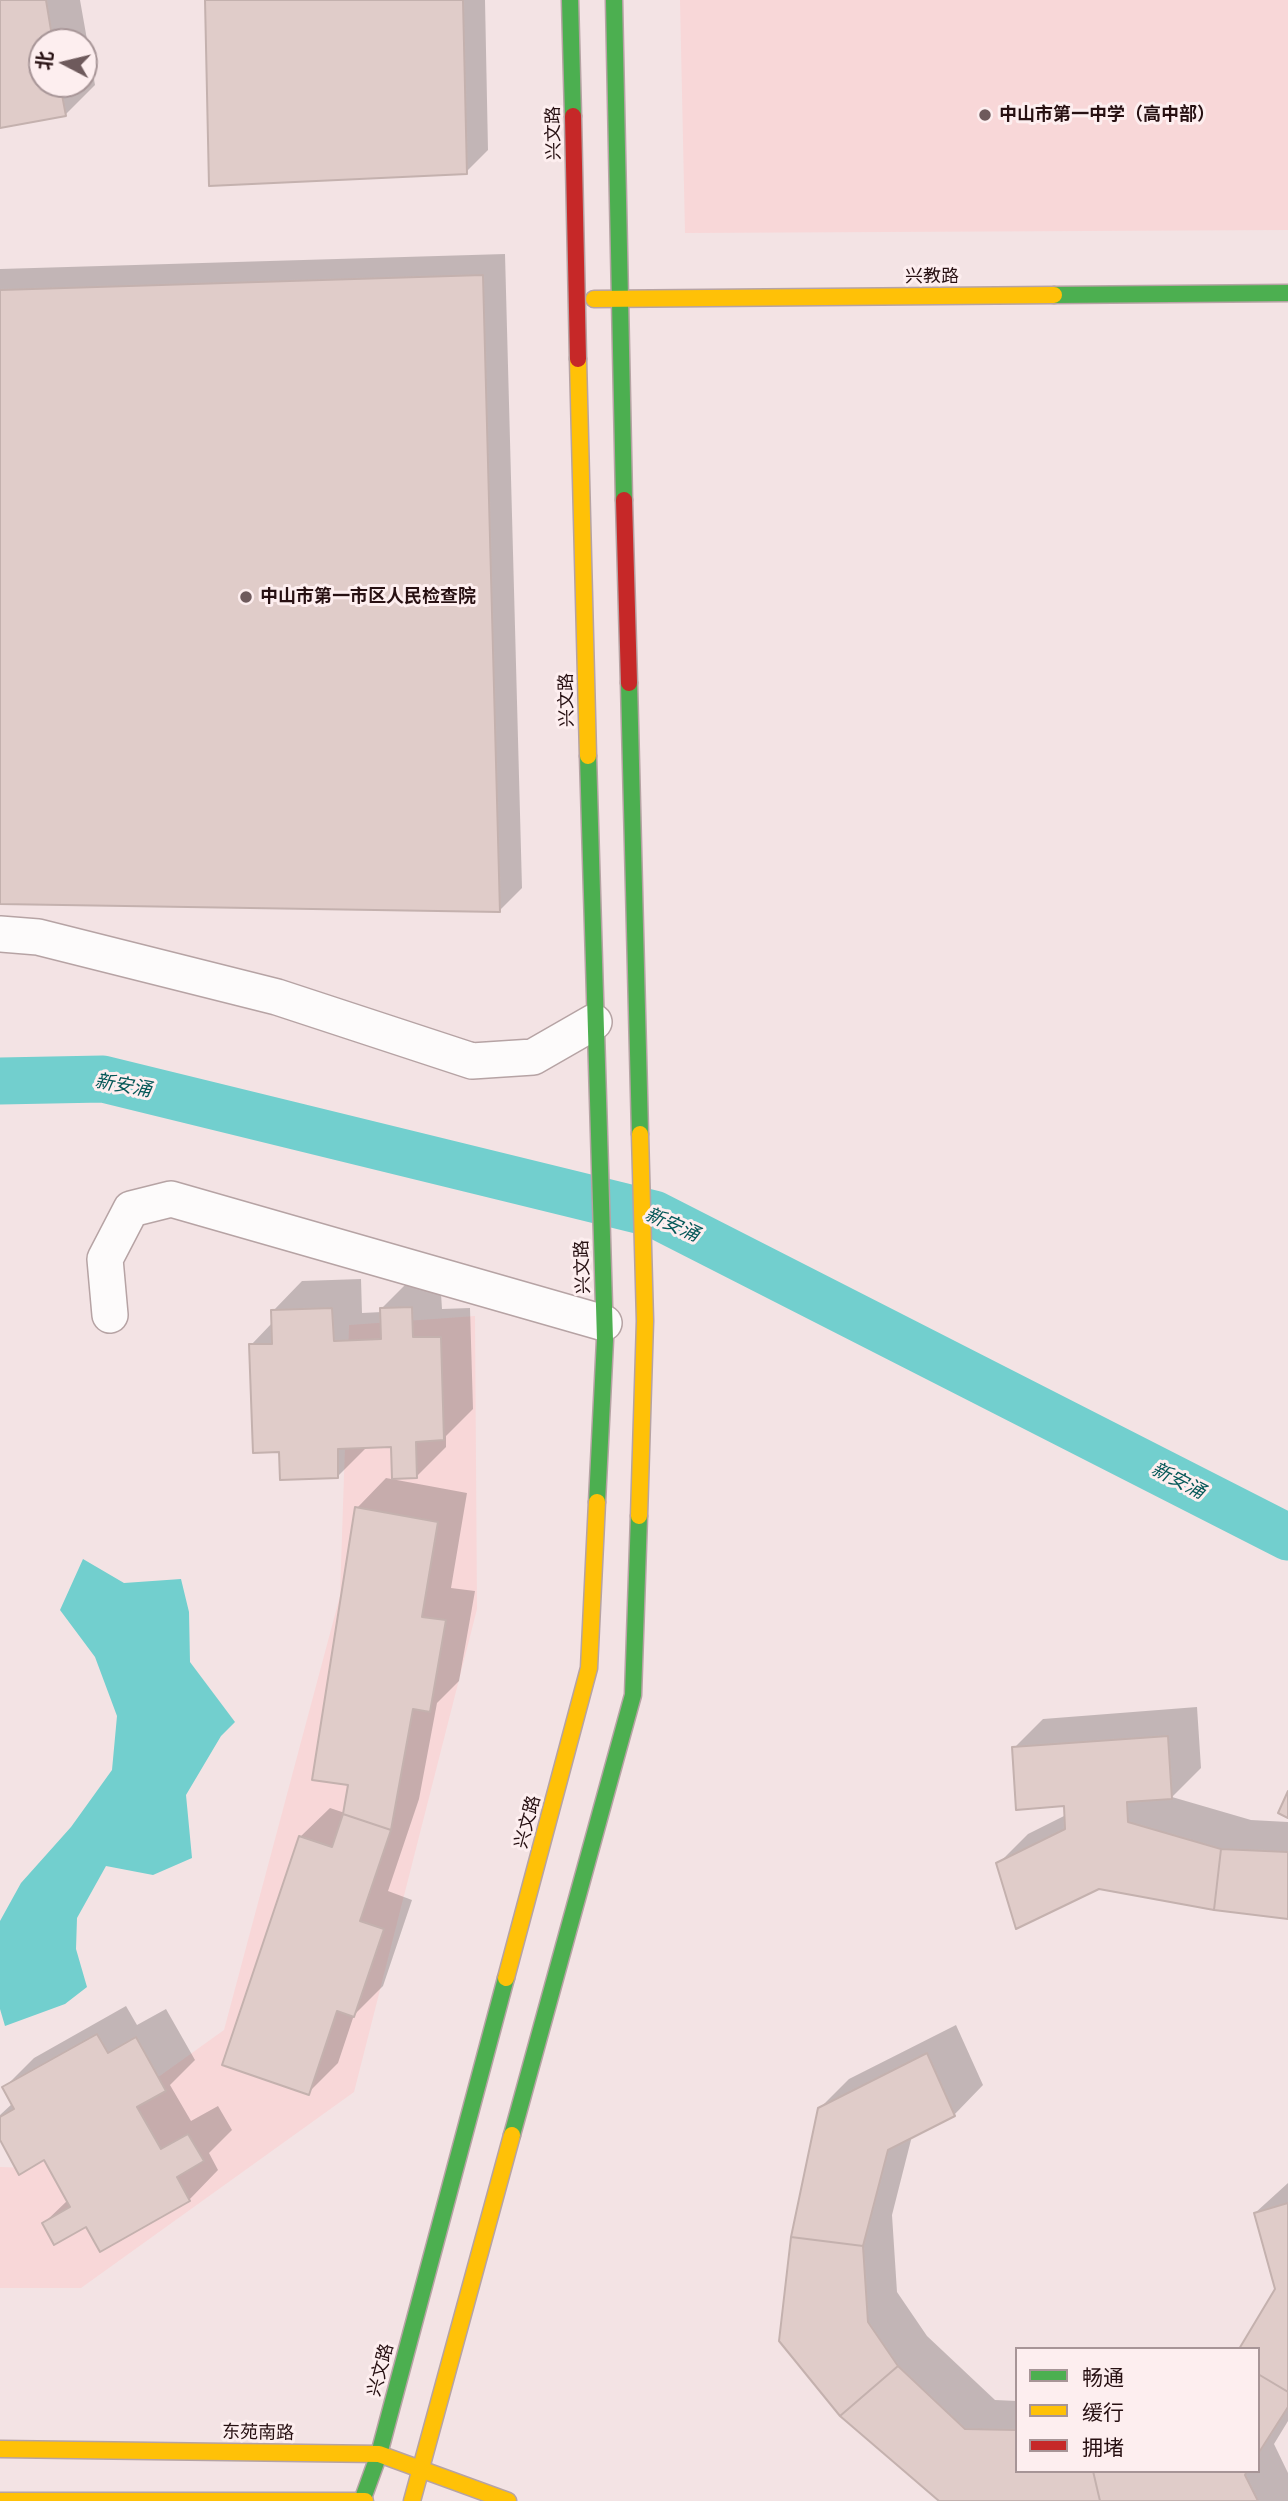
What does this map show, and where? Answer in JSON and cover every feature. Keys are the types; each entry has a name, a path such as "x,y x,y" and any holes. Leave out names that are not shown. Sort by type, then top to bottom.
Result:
{"main road":[{"name":"兴文路","path":"363,2501 379,2454 589,1668 604,1309 594,1022 570,0"},
{"path":"412,2501 633,1695 644,1305 614,0"},
{"name":"兴教路","path":"577,299 1288,293"},
{"name":"东苑南路","path":"0,2449 379,2454 508,2501"},
{"path":"0,2501 363,2501"}],"street":[{"path":"0,933 38,937 277,997 472,1061 533,1057 594,1022"},
{"path":"110,1315 104,1259 131,1209 171,1199 604,1309"}],"shaded area":[{"name":"中山市第一中学（高中部）","path":"680,0 1288,0 1288,230 685,233"},
{"path":"475,1316 477,1609 354,2092 81,2288 0,2288 0,2167 31,2168 224,2030 340,1596 349,1325"}],"water":[{"path":"83,1559 124,1583 181,1579 189,1612 190,1662 235,1722 221,1736 186,1795 192,1858 153,1875 106,1866 77,1918 76,1949 87,1987 65,2004 5,2026 0,2009 0,1921 21,1883 71,1827 112,1770 117,1716 95,1657 60,1610"}],"building":[{"path":"0,0 46,0 51,28 28,28 28,98 63,98 66,116 0,128"},
{"path":"205,0 463,0 467,174 209,186"},
{"name":"中山市第一市区人民检查院","path":"483,275 500,912 0,904 0,290"},
{"path":"412,1307 413,1337 441,1337 444,1440 416,1442 417,1478 392,1479 391,1447 338,1449 338,1478 280,1480 279,1452 253,1453 249,1344 272,1344 271,1310 332,1308 334,1341 381,1339 380,1308"},
{"path":"355,1507 438,1522 422,1617 446,1620 430,1712 413,1709 391,1830 343,1814 348,1785 312,1780"},
{"path":"1168,1736 1172,1799 1127,1802 1128,1822 1221,1849 1214,1910 1099,1889 1016,1929 996,1863 1065,1829 1064,1806 1016,1810 1012,1747"},
{"path":"1288,1791 1288,1818 1278,1813"},
{"path":"343,1814 391,1830 360,1921 384,1929 354,2017 337,2011 309,2095 222,2065 299,1836 332,1847"},
{"path":"1221,1849 1288,1852 1288,1919 1214,1910"},
{"path":"97,2034 108,2053 136,2037 166,2091 137,2107 161,2149 188,2134 204,2161 177,2177 190,2201 100,2252 86,2227 54,2245 42,2223 70,2207 44,2160 19,2175 0,2140 0,2117 14,2109 2,2087"},
{"path":"927,2053 955,2116 888,2150 863,2246 791,2237 818,2108"},
{"path":"1288,2203 1288,2392 1260,2375 1260,2347 1240,2347 1275,2289 1254,2213"},
{"path":"791,2237 863,2246 868,2322 898,2366 840,2416 779,2341"},
{"path":"898,2366 965,2429 1015,2430 1015,2473 1093,2473 1100,2501 939,2501 840,2416"},
{"path":"1260,2375 1288,2392 1288,2407 1260,2451"},
{"path":"1093,2473 1246,2473 1258,2501 1100,2501"}],"waterway":[{"name":"新安涌","path":"0,1081 103,1079 654,1214 1288,1537"}],"traffic: fast":[{"path":"570,0 573,116"},
{"path":"614,0 624,500"},
{"path":"1054,295 1288,293"},
{"path":"629,683 640,1134"},
{"path":"588,756 605,1340 597,1502"},
{"path":"512,2135 633,1695 639,1516"},
{"path":"362,2501 379,2454 506,1978"}],"traffic: slow":[{"path":"594,299 1054,295"},
{"path":"578,359 588,756"},
{"path":"639,1516 645,1321 640,1134"},
{"path":"506,1978 589,1668 597,1502"},
{"path":"412,2501 512,2135"},
{"path":"0,2449 379,2454 508,2501"},
{"path":"0,2501 365,2501"}],"traffic: jam":[{"path":"573,116 578,359"},
{"path":"624,500 629,683"}],"place":[{"name":"中山市第一中学（高中部）","path":"985,115"},
{"name":"中山市第一市区人民检查院","path":"246,597"}]}
